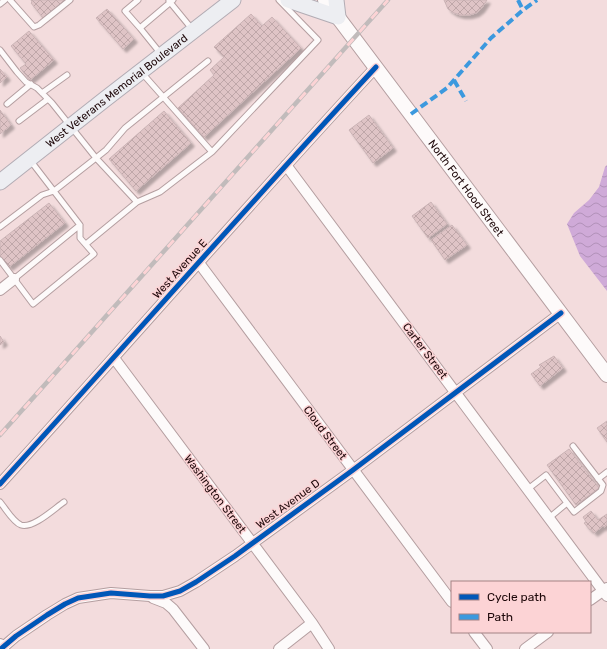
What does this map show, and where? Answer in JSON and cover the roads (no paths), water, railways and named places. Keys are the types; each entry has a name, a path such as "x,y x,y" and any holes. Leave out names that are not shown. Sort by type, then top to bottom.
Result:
{"main road":[{"path":"288,0 338,17 336,0"},
{"name":"North Fort Hood Street","path":"325,0 607,375"},
{"name":"West Veterans Memorial Boulevard","path":"0,182 104,100 163,56 228,3"}],"street":[{"name":"West Avenue E","path":"0,484 286,165 376,67"},
{"name":"Carter Street","path":"286,165 549,518 606,592"},
{"name":"Cloud Street","path":"199,262 451,601"},
{"path":"0,290 14,279"},
{"name":"West Avenue D","path":"1,648 47,615 64,604 78,598 111,593 163,596 180,591 196,582 353,470 560,312"},
{"name":"Washington Street","path":"114,358 312,623 329,649"},
{"path":"591,600 606,592"},
{"path":"150,596 166,603 173,609 204,649"},
{"path":"279,649 312,623"},
{"path":"475,633 487,649"},
{"path":"525,649 547,633"}],"lane":[{"path":"0,4 5,0"},
{"path":"10,0 34,27 39,25 70,0"},
{"path":"138,0 125,11 163,56"},
{"path":"86,244 137,202 160,192 212,152 318,40 279,0"},
{"path":"140,28 170,1 194,31"},
{"path":"0,50 26,82 31,84 48,99 70,128 137,202"},
{"path":"0,227 42,194 54,191 96,158 106,150 125,128 208,61"},
{"path":"141,72 162,98 212,152"},
{"path":"42,93 67,75"},
{"path":"7,104 31,84"},
{"path":"19,121 48,99"},
{"path":"0,260 33,304 94,254 80,238 80,225 29,159"},
{"path":"14,279 80,225"},
{"path":"528,489 546,475 574,512 601,491 603,486 573,446"},
{"path":"598,479 607,472"},
{"path":"0,502 21,525 30,526 64,502"},
{"path":"549,518 567,503"}],"water":[{"path":"607,165 607,291 580,256 567,224 574,213 589,200 599,187"}],"railway":[{"path":"0,435 388,0"}]}
